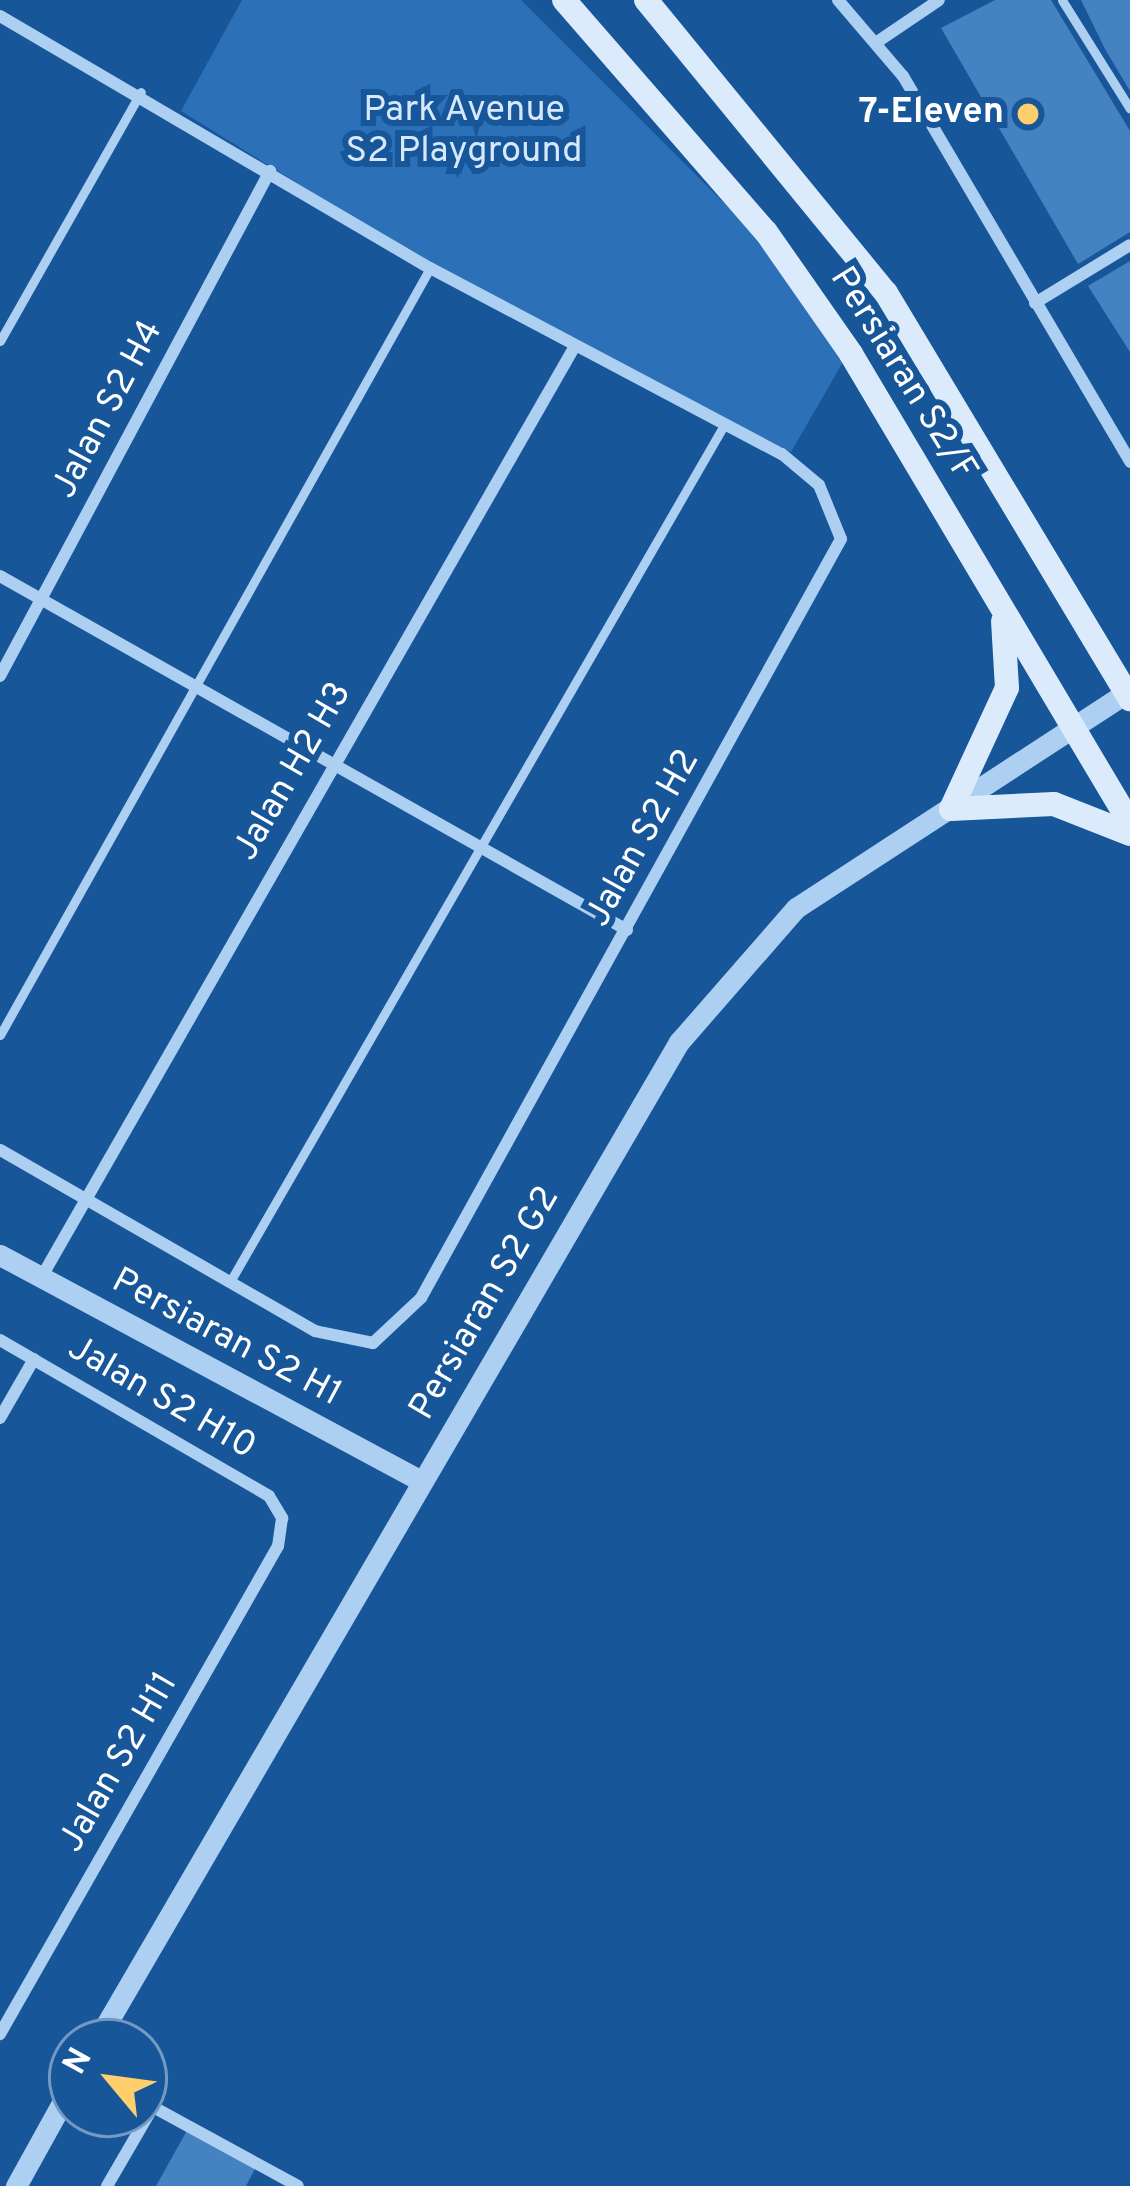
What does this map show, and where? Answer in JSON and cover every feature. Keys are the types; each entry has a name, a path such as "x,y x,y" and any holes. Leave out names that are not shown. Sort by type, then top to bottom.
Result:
{"main road":[{"name":"Persiaran S2/F","path":"563,0 766,232 1001,606 1130,823"},
{"name":"Persiaran S2/F","path":"646,0 886,293 1129,694"},
{"path":"1001,606 1007,688 951,809 1054,804 1130,834"}],"street":[{"path":"838,0 880,40 1130,462"},
{"path":"880,40 939,0"},
{"path":"0,16 141,92 430,268 724,425"},
{"name":"Jalan S2 H4","path":"0,676 270,170"},
{"path":"1035,303 1130,245"},
{"name":"Jalan H2 H3","path":"41,1278 575,346"},
{"name":"Jalan S2 H2","path":"231,1280 315,1331 373,1342 421,1298 841,539 819,485 782,454 724,425"},
{"path":"0,576 627,930"},
{"name":"Persiaran S2 G2","path":"111,2018 679,1042 796,908 1129,694"},
{"path":"0,1150 231,1280"},
{"name":"Persiaran S2 H1","path":"0,1255 421,1481"},
{"name":"Jalan S2 H10","path":"0,1340 269,1496 282,1518"},
{"path":"0,1418 34,1359"},
{"name":"Jalan S2 H11","path":"0,2034 278,1546 282,1518"},
{"path":"168,2114 298,2186"},
{"path":"16,2186 48,2128"},
{"path":"107,2186 132,2138"}],"lane":[{"path":"1062,0 1130,109"},
{"path":"0,341 141,92"},
{"path":"0,1035 189,684 430,268"},
{"path":"231,1280 724,425"},
{"path":"263,2186 271,2171"}],"green space":[{"name":"Park Avenue S2 Playground","path":"242,0 521,0 761,240 843,362 791,452 421,260 181,111"}],"building":[{"path":"995,0 1051,0 1130,131 1130,232 1078,264 941,28"},
{"path":"1081,0 1130,0 1130,91 1105,49"},
{"path":"1130,261 1130,352 1088,286"},
{"path":"190,2125 258,2163 246,2186 156,2186"}],"place":[{"name":"7-Eleven","path":"1028,114"}]}
